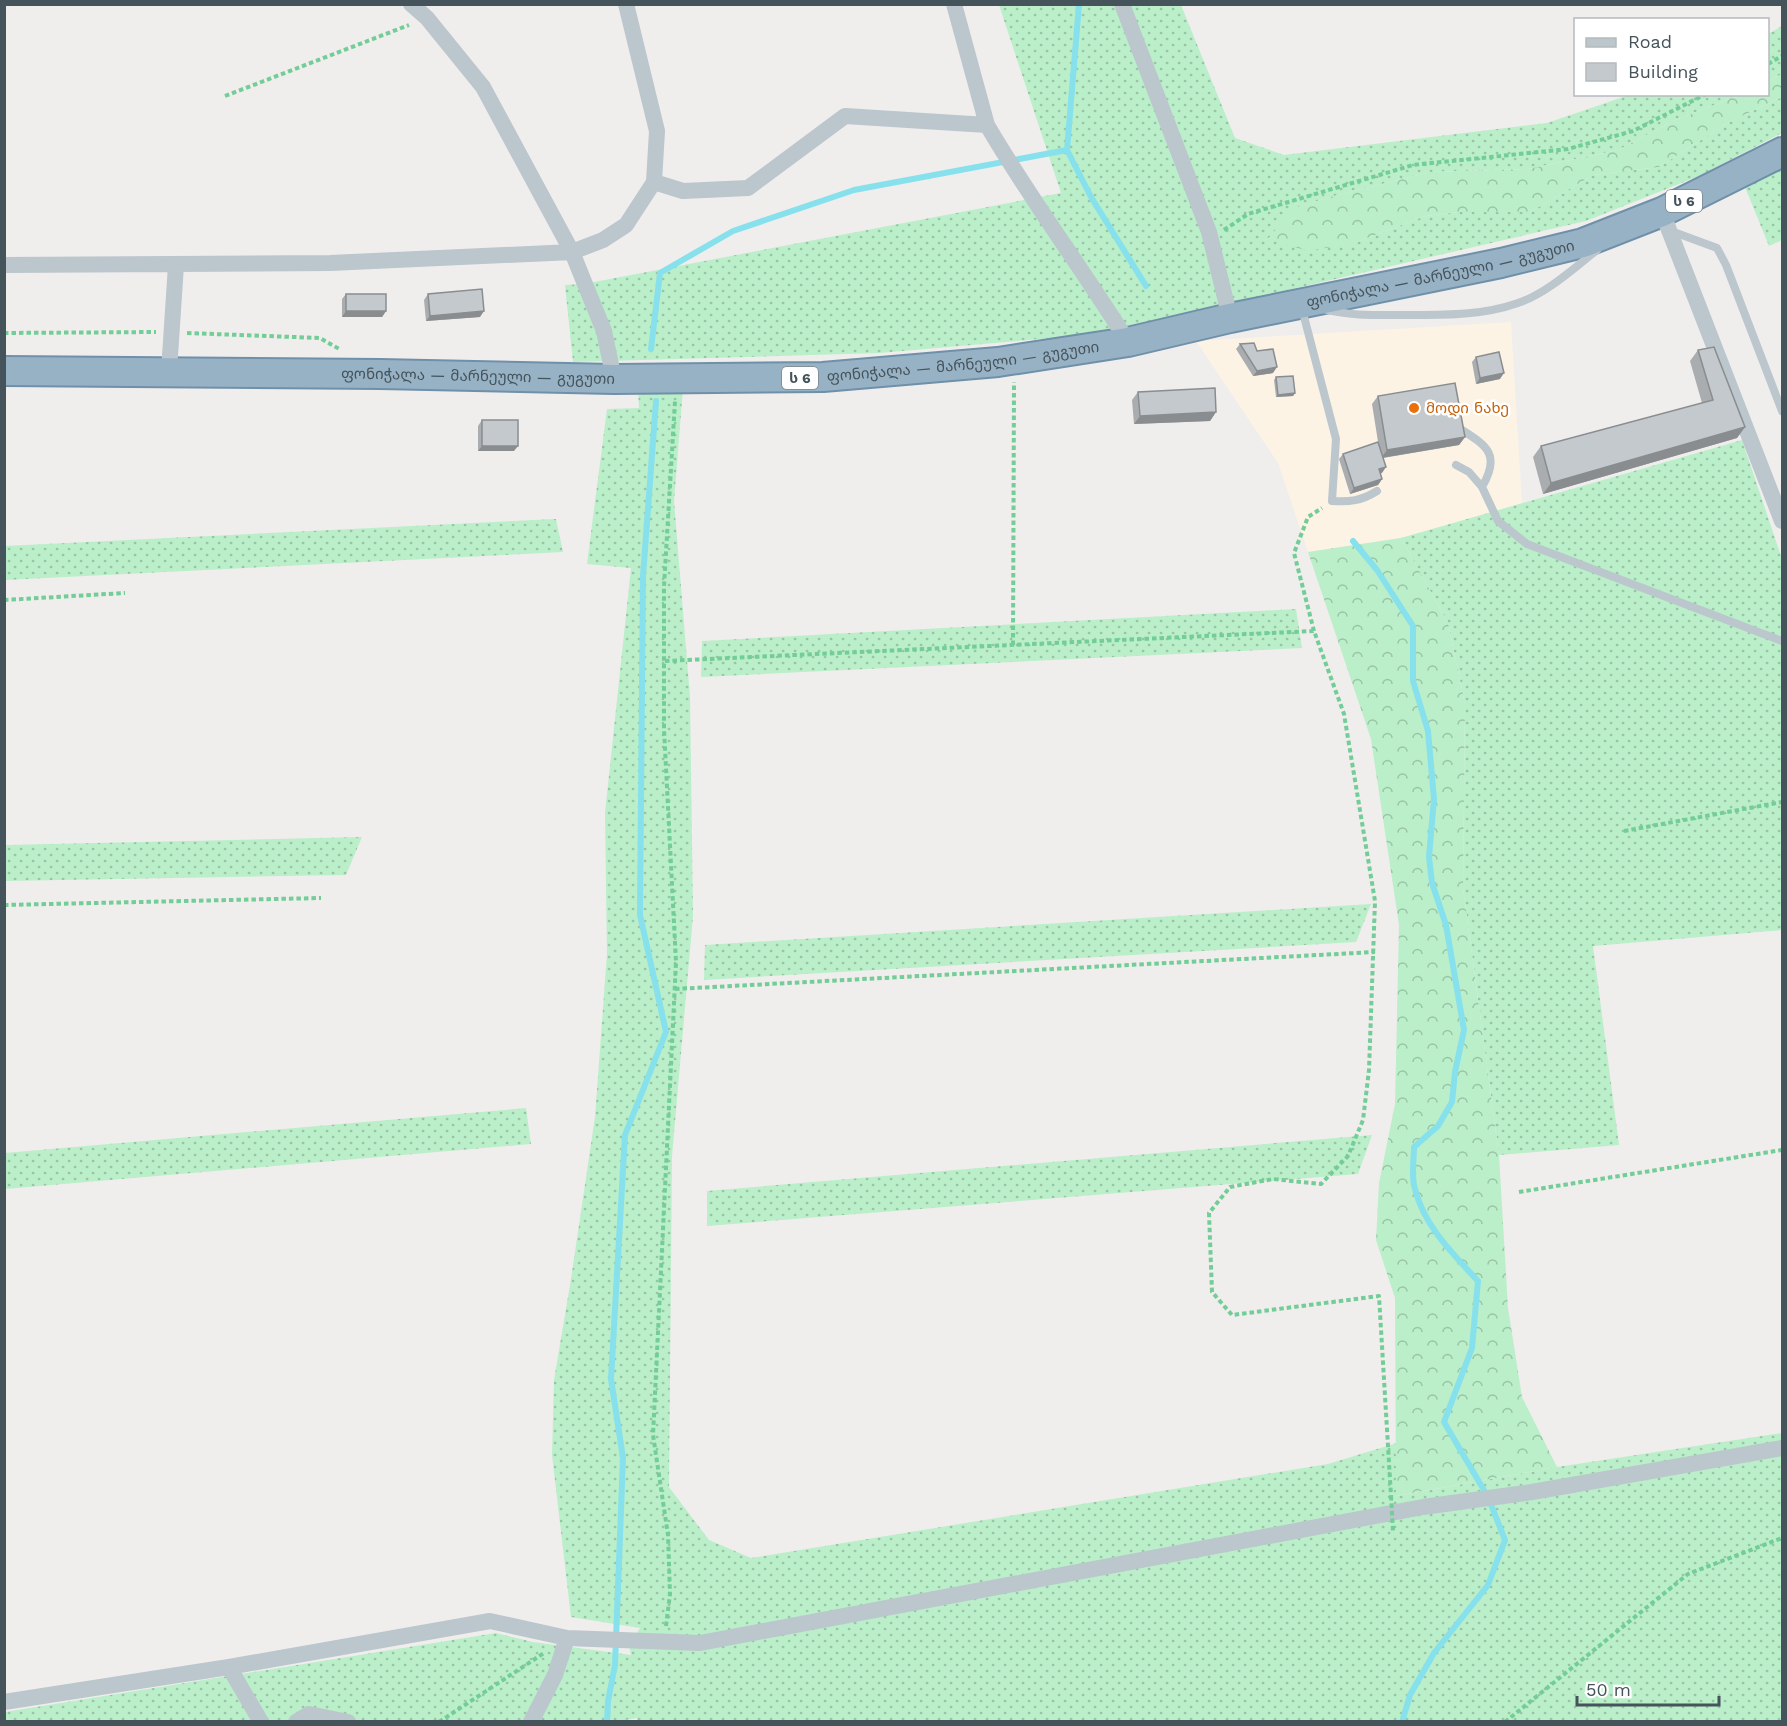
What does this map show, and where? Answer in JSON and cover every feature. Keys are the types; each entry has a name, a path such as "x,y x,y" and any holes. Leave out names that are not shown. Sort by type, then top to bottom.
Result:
{"highway":[{"name":"ფონიჭალა — მარნეული — გუგუთი","path":"4,371 427,374 676,379 823,377 1014,359 1128,342 1230,318 1521,258 1583,243 1631,223 1666,221 1782,152"}],"street":[{"path":"411,4 427,18 483,87 572,252 604,331 614,379"},
{"path":"4,265 330,263 572,252 603,240 626,225 654,182 657,131 626,4"},
{"path":"954,4 987,125 1018,178 1090,282 1128,342"},
{"path":"1122,4 1211,239 1230,318"},
{"path":"654,182 683,191 748,188 845,116 987,125"},
{"path":"1666,221 1782,521"},
{"path":"169,371 176,265"},
{"path":"4,1702 229,1667 490,1621 567,1638 700,1643 1424,1507 1532,1492 1782,1448"},
{"path":"531,1722 555,1675 567,1638"},
{"path":"229,1667 261,1722"},
{"path":"296,1722 309,1714 348,1722"}],"lane":[{"path":"1666,221 1717,248 1726,265 1782,411"},
{"path":"1377,492 1364,499 1351,502 1332,501 1336,439 1301,303 1338,313 1382,315 1473,314 1508,306 1519,303 1554,283 1631,223"},
{"path":"1462,430 1483,443 1489,453 1490,474 1482,487"},
{"path":"1456,465 1469,472 1482,487 1498,521 1527,544 1782,641"}],"path":[{"path":"225,96 427,18"},
{"path":"1211,239 1248,214 1413,165 1568,149 1634,131 1702,96"},
{"path":"4,333 172,332 320,338 350,356"},
{"path":"1013,645 1014,359"},
{"path":"664,1642 670,1594 669,1535 653,1435 676,962 664,729 664,586 676,379"},
{"path":"1332,501 1308,517 1294,553 1314,631 1344,714 1376,901 1369,1070 1363,1120 1348,1156 1321,1184 1273,1179 1230,1187 1209,1213 1212,1292 1232,1315 1379,1296 1393,1531"},
{"path":"4,600 125,593"},
{"path":"664,661 1314,631"},
{"path":"1624,831 1782,802"},
{"path":"4,904 321,898"},
{"path":"675,989 1375,951"},
{"path":"1519,1192 1782,1150"},
{"path":"1505,1722 1688,1574 1782,1538"},
{"path":"439,1722 567,1638"}],"shaded area":[{"path":"1511,322 1522,504 1401,538 1308,552 1278,463 1196,341"}],"green space":[{"path":"999,5 1181,5 1235,138 1284,155 1547,123 1626,96 1737,96 1673,121 1618,150 1528,169 1430,172 1330,197 1295,208 1268,239 1354,243 1425,216 1459,212 1530,212 1593,175 1659,167 1729,122 1782,97 1782,133 1699,176 1586,221 1098,334 879,353 573,362 565,285 584,284 1061,193"},
{"path":"1782,26 1782,74 1769,80 1769,33"},
{"path":"1782,74 1782,97 1729,122 1659,167 1593,175 1530,212 1459,212 1425,216 1354,243 1308,251 1268,239 1294,208 1430,172 1528,169 1618,150 1673,121 1737,96 1769,96 1769,80"},
{"path":"1782,168 1782,240 1769,246 1745,187"},
{"path":"683,388 674,501 690,697 693,916 672,1156 669,1487 709,1540 751,1558 1328,1464 1397,1443 1397,1496 1557,1467 1782,1433 1782,1721 637,1722 637,1718 614,1722 5,1722 5,1712 496,1633 533,1642 631,1655 629,1645 640,1628 571,1617 552,1455 554,1380 595,1117 607,954 605,813 631,568 587,564 607,409 639,408 638,390"},
{"path":"1742,440 1782,559 1782,930 1593,946 1619,1145 1499,1155 1463,888 1465,704 1448,623 1401,538"},
{"path":"556,519 563,552 5,580 5,546"},
{"path":"1401,538 1448,623 1465,704 1463,888 1499,1155 1508,1308 1522,1397 1557,1467 1396,1496 1395,1298 1376,1240 1379,1183 1395,1104 1399,925 1371,739 1308,552"},
{"path":"1296,609 1302,648 701,677 702,641"},
{"path":"362,837 346,875 5,881 5,845"},
{"path":"1371,904 1356,942 704,980 705,945"},
{"path":"526,1108 531,1144 5,1189 5,1153"},
{"path":"1372,1135 1358,1174 707,1226 707,1191"}],"building":[{"path":"482,289 484,311 430,316 428,294"},
{"path":"346,294 386,294 386,311 346,311"},
{"path":"1254,343 1257,351 1273,349 1277,367 1257,371 1240,344"},
{"path":"1714,347 1745,427 1551,483 1541,446 1713,400 1698,350"},
{"path":"1499,352 1504,373 1480,378 1476,357"},
{"path":"1293,376 1295,393 1278,395 1276,377"},
{"path":"1455,383 1465,437 1387,450 1378,396"},
{"path":"1215,388 1216,412 1140,416 1138,392"},
{"path":"482,420 518,420 518,446 482,446"},
{"path":"1378,442 1386,467 1379,469 1382,479 1354,488 1343,454"}],"waterway":[{"path":"1079,4 1067,150 1091,197 1146,286"},
{"path":"651,349 660,273 733,231 854,190 1067,150"},
{"path":"607,1722 608,1701 615,1665 623,1458 611,1379 625,1135 666,1032 640,915 643,576 656,401"},
{"path":"1353,541 1377,570 1413,626 1413,681 1428,731 1434,799 1429,857 1432,883 1446,925 1464,1030 1455,1072 1452,1102 1438,1126 1414,1147 1413,1179 1419,1202 1432,1227 1449,1250 1478,1281 1472,1348 1444,1422 1488,1497 1505,1540 1488,1585 1434,1653 1410,1695 1402,1722"}],"place":[{"name":"მოდი ნახე","path":"1414,408"}]}
